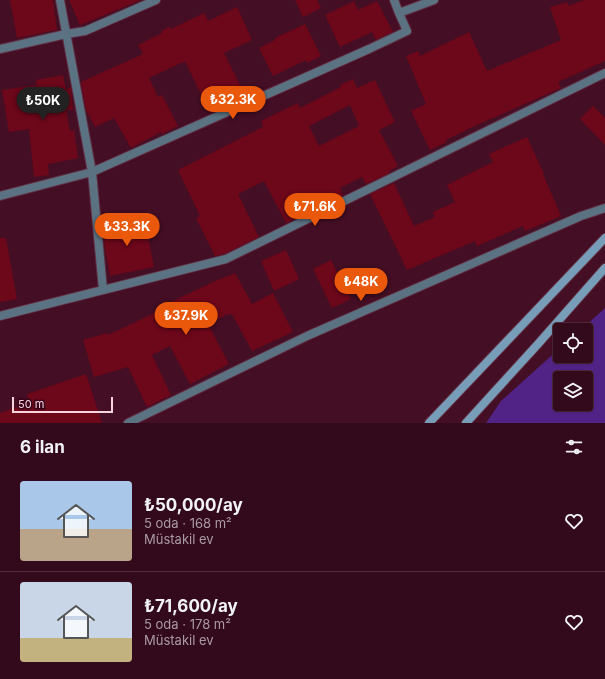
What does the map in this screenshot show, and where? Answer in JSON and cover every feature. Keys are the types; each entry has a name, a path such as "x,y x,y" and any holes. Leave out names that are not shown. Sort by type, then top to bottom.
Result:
{"main road":[{"path":"429,423 605,238"},
{"path":"466,423 605,268"}],"street":[{"path":"60,0 92,172 103,290"},
{"path":"0,49 85,31 156,0"},
{"path":"0,196 92,172 407,31 394,0"},
{"path":"399,13 434,0"},
{"path":"0,316 226,259 605,73"},
{"path":"128,423 307,336 581,216 605,208"}],"shaded area":[{"path":"605,308 605,423 486,423 501,401 553,354 553,363 593,363 593,323 589,323"}],"building":[{"path":"10,0 53,0 57,30 17,38"},
{"path":"69,0 141,0 80,25"},
{"path":"295,0 317,0 321,8 303,17"},
{"path":"584,0 605,0 605,61 558,82 561,88 477,125 446,140 447,142 430,150 411,111 426,104 406,56 418,51 420,56 469,32 487,71 561,40 550,7 567,2 569,6"},
{"path":"354,1 358,10 377,1 393,32 376,40 372,32 340,47 325,15"},
{"path":"237,7 252,40 224,53 242,89 221,99 223,102 208,109 185,61 149,78 158,97 162,95 178,126 162,134 161,132 131,148 114,118 95,127 86,110 81,82 143,54 138,45 162,33 161,31 170,27 171,29 204,13 208,21"},
{"path":"305,24 321,56 307,63 306,60 273,76 259,48 275,40 275,38"},
{"path":"63,75 66,90 71,87 73,110 66,110 70,131 74,130 78,158 48,164 49,175 34,177 29,129 9,132 2,90 37,85 36,80"},
{"path":"353,79 357,88 375,80 395,122 379,130 398,166 389,171 390,173 366,184 362,177 340,188 343,195 286,223 264,181 238,194 259,237 224,254 215,256 196,218 200,216 178,170 263,127 261,121 298,103 300,108 341,87 340,85","holes":["350,105 359,126 319,146 309,126"]},
{"path":"593,106 605,118 605,145 580,119"},
{"path":"527,137 561,216 525,231 523,226 477,246 475,241 407,270 370,194 394,183 414,226 435,217 433,212 455,202 447,185 493,162 489,154"},
{"path":"144,217 154,267 110,276 105,249 103,225"},
{"path":"0,238 6,238 17,299 0,302"},
{"path":"286,250 299,279 274,291 261,261"},
{"path":"331,260 351,299 332,308 313,269"},
{"path":"235,273 252,304 273,293 293,332 252,351 232,314 228,314 208,324 229,364 190,384 170,346 152,355 171,395 147,407 128,367 94,377 83,340 107,333 108,335 170,305 169,303"},
{"path":"86,374 102,423 0,423 0,413 30,402 27,394"}]}
